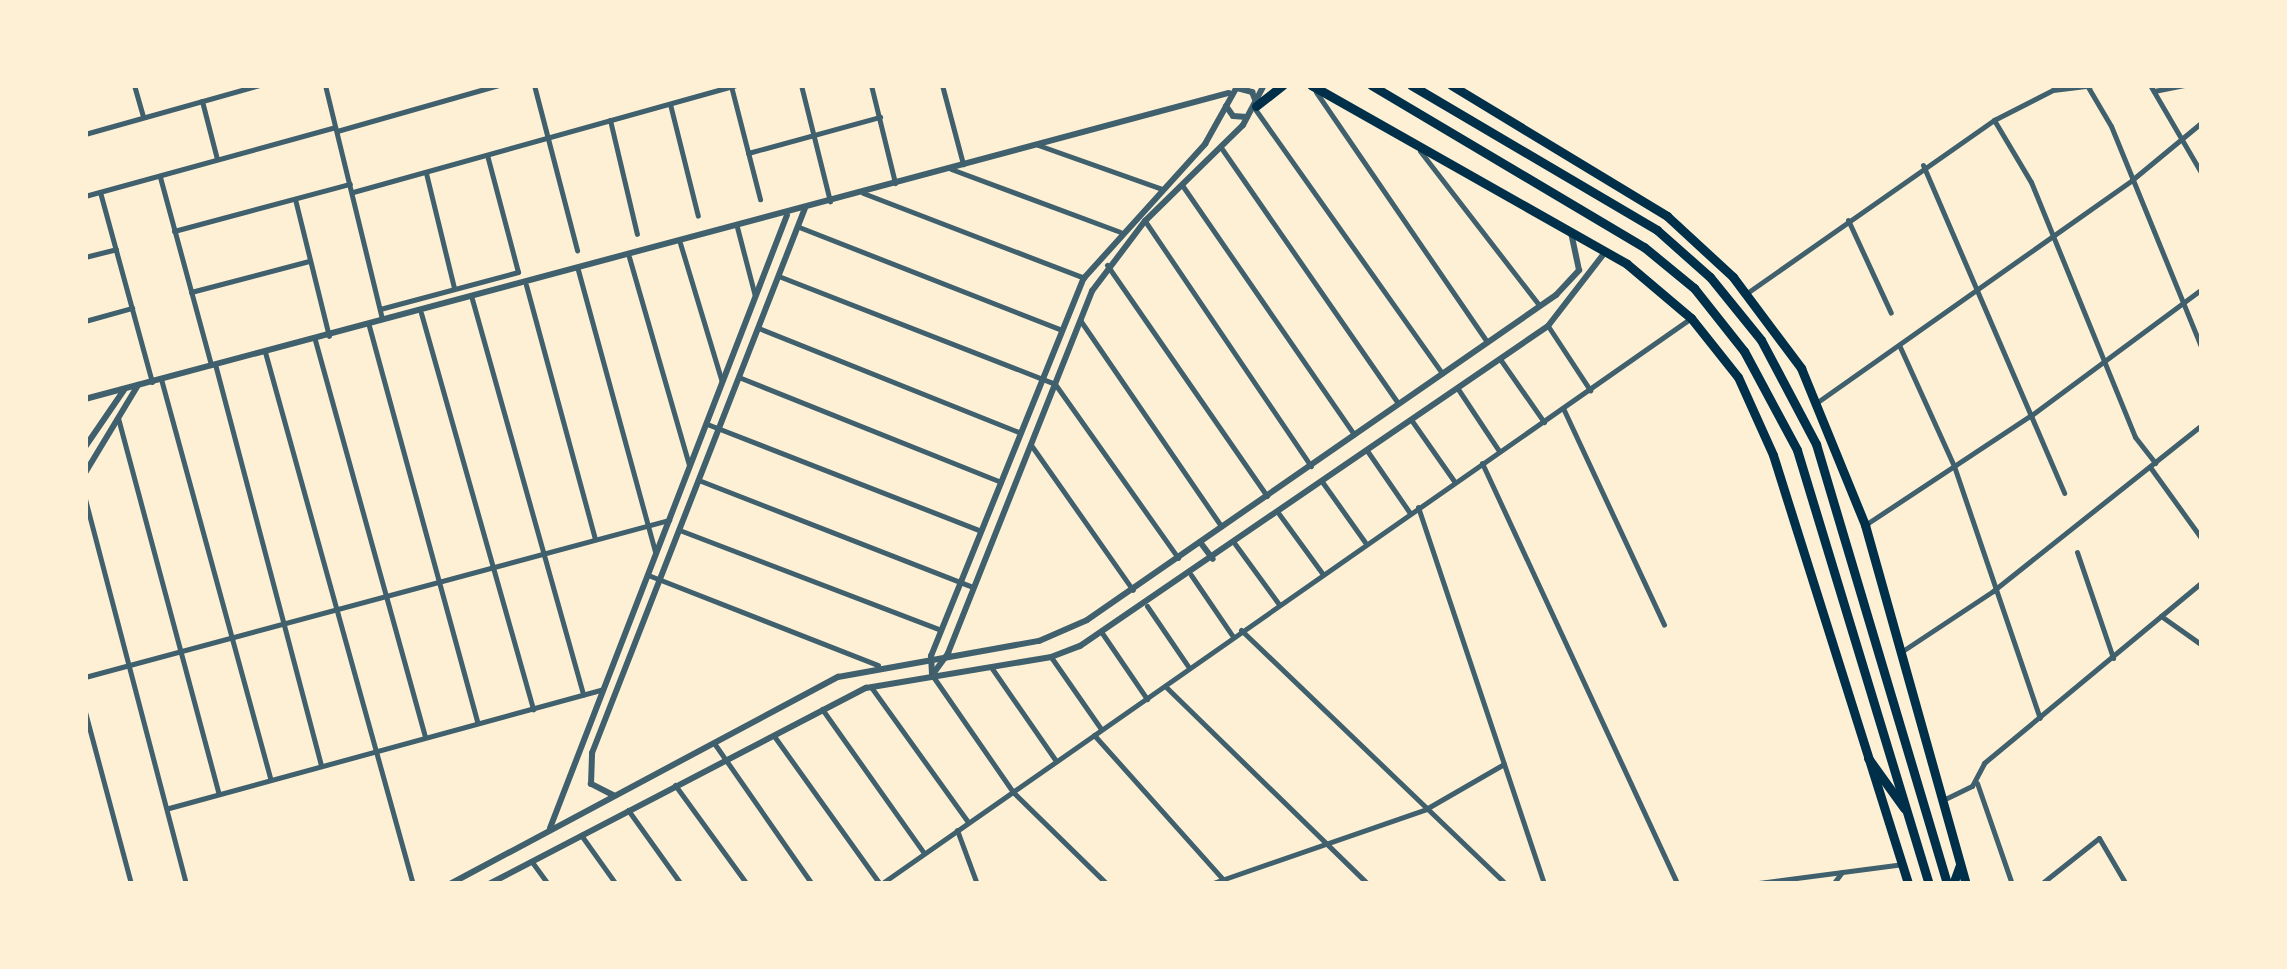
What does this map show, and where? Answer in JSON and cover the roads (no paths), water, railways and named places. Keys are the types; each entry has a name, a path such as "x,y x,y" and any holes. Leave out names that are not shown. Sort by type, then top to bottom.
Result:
{"main road":[{"path":"1256,106 1283,85"},
{"path":"1311,85 1606,251 1691,318 1738,376 1759,418 1908,884"},
{"path":"1371,85 1644,247 1694,288 1744,351 1796,450 1929,884"},
{"path":"1411,85 1657,230 1710,277 1760,340 1816,444 1950,884"},
{"path":"1451,85 1636,194 1712,254 1747,294 1819,401 1866,525 1898,654 1966,884"},
{"path":"1868,758 1908,812"},
{"path":"1950,884 1960,864"}],"street":[{"path":"134,85 143,116"},
{"path":"85,134 259,85"},
{"path":"325,85 383,322"},
{"path":"85,196 500,85"},
{"path":"534,85 577,250"},
{"path":"353,192 732,85 760,199"},
{"path":"800,85 830,201"},
{"path":"871,85 895,183"},
{"path":"942,85 963,165"},
{"path":"932,676 948,653 1080,320 1107,265 1146,221 1222,149 1256,106 1264,85"},
{"path":"1311,85 1487,342"},
{"path":"2185,85 2152,88 2202,174"},
{"path":"1747,294 1923,165 1994,120 2053,90 2090,86 2202,349"},
{"path":"1107,884 1012,792 932,676 931,656 1084,278 1120,232 1206,144 1234,89"},
{"path":"85,399 526,285 1234,89 1252,92 1256,106 1442,373"},
{"path":"202,101 216,160"},
{"path":"670,104 698,216"},
{"path":"1226,106 1236,118 1248,116"},
{"path":"748,153 880,117"},
{"path":"610,120 637,234"},
{"path":"1994,120 2054,235 2135,436 2202,540"},
{"path":"1819,401 2132,180 2202,122"},
{"path":"1412,140 1539,305"},
{"path":"1036,144 1162,189"},
{"path":"1222,149 1398,404"},
{"path":"380,309 518,272 487,155"},
{"path":"1923,165 1974,288 2034,414 2064,493"},
{"path":"952,168 1120,232"},
{"path":"426,173 454,288"},
{"path":"160,177 322,764"},
{"path":"174,230 350,184"},
{"path":"1182,185 1355,435"},
{"path":"100,192 152,382"},
{"path":"863,193 1084,278"},
{"path":"295,199 330,336"},
{"path":"614,795 592,784 590,762 805,208"},
{"path":"549,830 787,213"},
{"path":"1848,220 1892,313"},
{"path":"1146,221 1311,466"},
{"path":"737,227 756,296"},
{"path":"799,227 1062,330"},
{"path":"450,884 812,689 878,666 1039,641 1133,590 1556,295 1579,270 1570,231"},
{"path":"680,243 722,382"},
{"path":"85,257 116,249"},
{"path":"489,884 822,708 871,686 1051,657 1102,633 1548,326 1606,251"},
{"path":"629,257 690,468"},
{"path":"191,292 310,260"},
{"path":"1107,265 1267,496"},
{"path":"578,270 656,553"},
{"path":"781,277 1055,384 1178,558"},
{"path":"526,285 595,538"},
{"path":"1866,525 2034,414 2202,289"},
{"path":"1556,295 1564,310"},
{"path":"472,299 583,695"},
{"path":"85,321 132,308"},
{"path":"421,313 532,709"},
{"path":"773,734 881,884 1322,572 1691,318"},
{"path":"1080,320 1221,526"},
{"path":"368,326 477,722"},
{"path":"1548,326 1590,390"},
{"path":"761,328 1019,432"},
{"path":"315,340 425,736"},
{"path":"1900,347 1954,466 1993,590 2040,718"},
{"path":"265,352 372,750 412,880"},
{"path":"1500,359 1544,422"},
{"path":"742,378 1000,482"},
{"path":"161,379 270,778"},
{"path":"85,473 138,385"},
{"path":"85,447 125,389"},
{"path":"1458,389 1499,450"},
{"path":"1563,408 1664,624"},
{"path":"118,418 218,793"},
{"path":"1412,421 1454,481"},
{"path":"707,424 981,531"},
{"path":"1898,654 1993,590 2202,425"},
{"path":"1030,445 1133,590"},
{"path":"1368,452 1410,513"},
{"path":"1482,462 1677,884"},
{"path":"701,481 974,587"},
{"path":"1323,483 1365,542"},
{"path":"85,499 186,882 173,884"},
{"path":"1418,508 1544,884"},
{"path":"1279,514 1322,572"},
{"path":"85,677 668,520"},
{"path":"682,531 942,630"},
{"path":"1200,542 1214,559"},
{"path":"1235,544 1278,604"},
{"path":"2076,552 2114,658"},
{"path":"1191,575 1232,635"},
{"path":"648,576 878,666"},
{"path":"1941,801 1976,782 1984,763 2202,582"},
{"path":"1146,606 1188,666"},
{"path":"2161,616 2202,645"},
{"path":"1240,630 1506,884"},
{"path":"1102,633 1147,699"},
{"path":"1051,657 1101,730"},
{"path":"991,668 1056,761"},
{"path":"871,686 968,822"},
{"path":"1165,686 1368,884"},
{"path":"169,808 603,689"},
{"path":"822,708 924,853"},
{"path":"85,712 131,884"},
{"path":"1094,735 1225,882"},
{"path":"714,742 812,884"},
{"path":"680,761 690,778"},
{"path":"1210,884 1225,882 1426,809 1504,764"},
{"path":"1976,782 2012,884"},
{"path":"675,785 747,884"},
{"path":"628,810 682,884"},
{"path":"957,830 977,884"},
{"path":"581,835 616,884"},
{"path":"2041,884 2099,838 2126,884"},
{"path":"531,860 548,884"},
{"path":"1751,884 1902,864"},
{"path":"1833,884 1842,872"}]}
